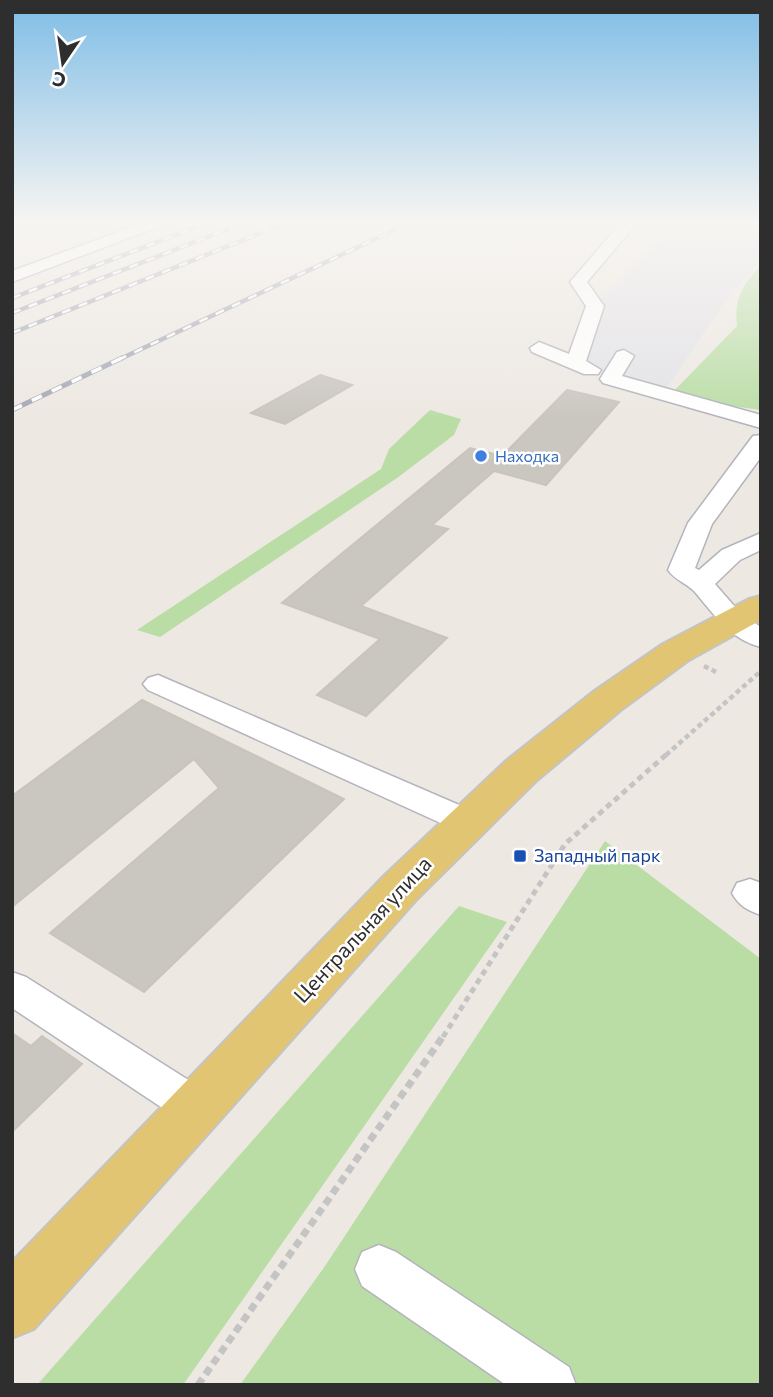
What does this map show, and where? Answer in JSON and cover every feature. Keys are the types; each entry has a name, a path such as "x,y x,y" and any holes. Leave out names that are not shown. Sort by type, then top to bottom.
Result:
{"main road":[{"name":"Центральная улица","path":"12,1307 401,887 521,771 607,701 676,652 751,622"}],"street":[{"path":"575,363 595,306 583,289"},
{"path":"538,348 610,379 761,422"},
{"path":"610,379 624,356"},
{"path":"751,622 681,570 700,523 761,441"},
{"path":"701,583 731,555 761,540"},
{"path":"158,684 468,822"},
{"path":"12,988 197,1108"},
{"path":"379,1269 551,1385"}],"path":[{"path":"198,1385 455,1020 565,844 761,671"}],"shaded area":[{"path":"611,289 735,289 667,387 579,367 599,302"}],"green space":[{"path":"743,289 761,289 761,410 704,402 673,392 737,326 737,307"},
{"path":"430,410 461,419 454,435 397,478 160,637 137,630 381,469 389,449"},
{"path":"605,841 761,959 761,1385 240,1385 325,1266"},
{"path":"459,906 507,922 183,1385 37,1385"}],"building":[{"path":"320,375 352,385 285,424 251,413"},
{"path":"567,390 619,402 546,485 494,471 432,525 448,529 361,606 447,638 366,716 317,695 380,639 282,603 470,448 502,456"},
{"path":"142,700 344,799 144,992 50,933 219,788 194,759 12,907 12,796"},
{"path":"12,1033 31,1046 42,1036 82,1064 12,1132"}],"railway":[{"path":"12,298 35,289"},
{"path":"12,313 73,289"},
{"path":"12,333 121,289"},
{"path":"118,360 268,289"},
{"path":"12,410 122,358"}],"place":[{"name":"Находка","path":"481,456"},
{"name":"Западный парк","path":"520,856"}]}
